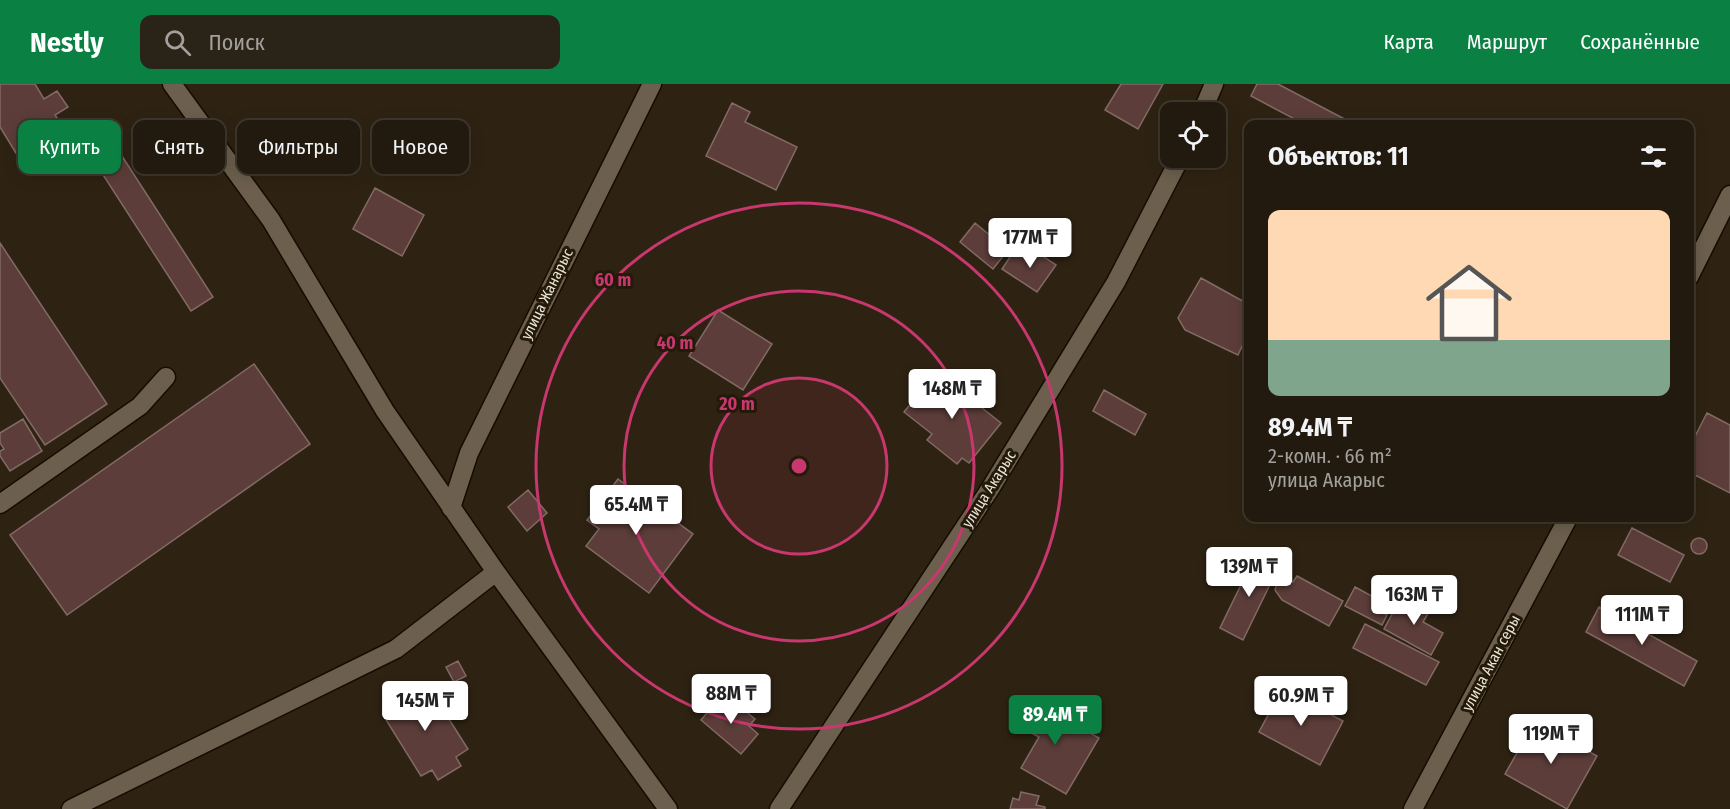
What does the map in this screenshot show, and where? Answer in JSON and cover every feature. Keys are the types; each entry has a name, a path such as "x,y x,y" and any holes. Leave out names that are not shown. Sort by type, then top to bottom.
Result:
{"street":[{"path":"172,84 271,220 385,411 451,508 668,809"},
{"name":"улица Жанарыс","path":"451,508 469,453 652,84"},
{"path":"1206,102 1214,84"},
{"name":"улица Акарыс","path":"779,809 990,489 1116,282 1175,168"},
{"path":"1694,267 1730,195"},
{"path":"0,504 140,406 166,377"},
{"name":"улица Акан серы","path":"1413,809 1566,522"},
{"path":"71,809 396,649 496,572"}],"building":[{"path":"0,84 35,84 44,99 57,91 68,107 55,115 58,120 18,120 18,156 0,127"},
{"path":"1121,84 1163,84 1138,129 1105,110"},
{"path":"1257,84 1278,84 1346,120 1296,120 1251,96"},
{"path":"732,103 750,112 745,122 797,147 776,190 706,156"},
{"path":"121,155 213,297 191,311 103,174 121,174"},
{"path":"375,188 424,215 402,256 353,229"},
{"path":"975,223 1008,250 993,269 960,242"},
{"path":"0,243 107,404 45,445 0,378"},
{"path":"1032,249 1056,265 1037,292 1002,269 1014,251 1025,259"},
{"path":"1201,278 1244,302 1244,342 1238,355 1185,330 1178,318"},
{"path":"718,310 772,344 743,390 689,356"},
{"path":"254,364 310,444 67,615 10,535"},
{"path":"937,372 1001,423 969,463 962,458 957,464 927,440 932,434 904,412"},
{"path":"1104,390 1146,414 1135,435 1093,411"},
{"path":"1707,413 1730,425 1730,493 1694,475 1694,438"},
{"path":"23,419 42,451 10,471 0,456 0,451 4,449 0,443 0,433"},
{"path":"618,479 693,534 649,593 586,546 599,529 587,520"},
{"path":"528,490 547,513 527,531 508,507"},
{"path":"1632,528 1684,555 1670,582 1618,555"},
{"path":"1699,538 1705,540 1707,546 1705,552 1699,554 1693,552 1691,546 1693,540"},
{"path":"1255,556 1278,568 1243,640 1220,628"},
{"path":"1297,576 1343,601 1329,626 1282,600 1275,590 1278,579 1284,577 1293,582"},
{"path":"1355,587 1381,601 1377,609 1387,615 1382,625 1345,606"},
{"path":"1413,596 1432,607 1423,622 1443,633 1431,655 1384,629 1397,605 1405,610"},
{"path":"1599,607 1697,661 1684,686 1586,632"},
{"path":"1365,624 1439,662 1426,685 1353,648"},
{"path":"458,661 466,676 454,682 446,667"},
{"path":"426,683 468,749 456,757 461,766 438,780 432,770 421,776 383,715 391,710 390,699 408,688 413,690"},
{"path":"1282,689 1343,721 1320,765 1259,732"},
{"path":"1028,698 1099,738 1066,794 1021,768 1039,737 1019,726 1018,715"},
{"path":"717,701 726,708 733,701 755,719 749,726 758,734 741,754 701,720"},
{"path":"1535,721 1597,756 1567,809 1505,774"},
{"path":"1021,792 1039,796 1036,805 1045,807 1045,809 1010,809 1013,798 1019,800"}]}
